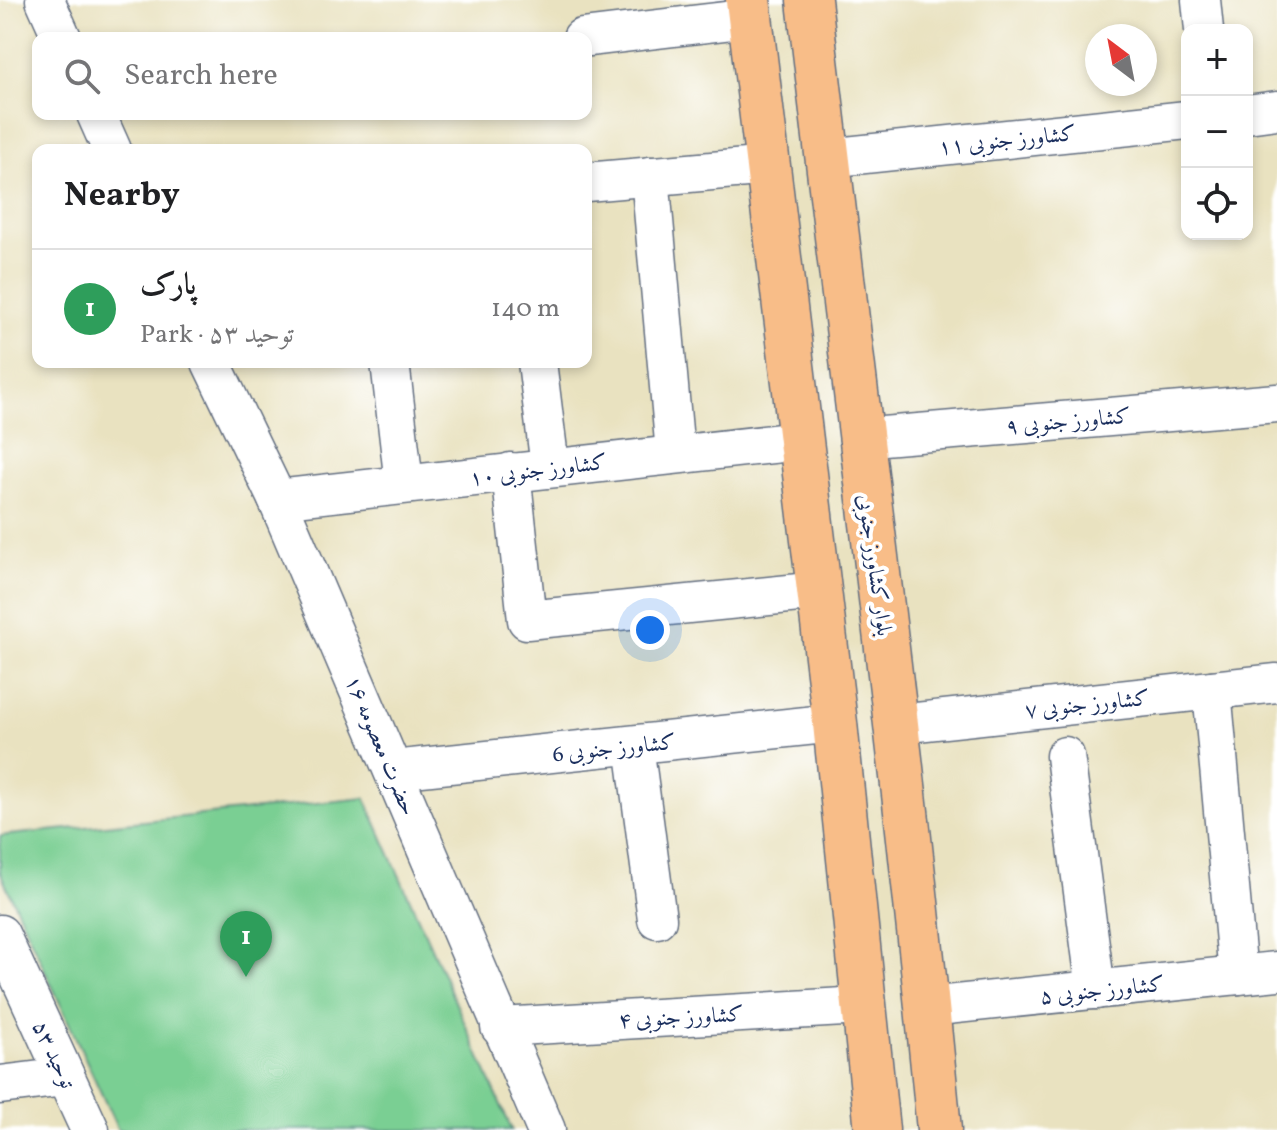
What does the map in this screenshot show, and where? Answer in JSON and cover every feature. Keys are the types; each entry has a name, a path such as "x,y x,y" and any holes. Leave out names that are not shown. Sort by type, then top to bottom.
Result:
{"main road":[{"name":"بلوار کشاورز جنوبی","path":"809,0 859,438 898,724 939,1130"},
{"path":"749,9 835,723 877,1130"}],"street":[{"path":"45,0 59,32"},
{"path":"1201,0 1203,24"},
{"path":"592,36 749,9"},
{"path":"1253,113 1277,110"},
{"path":"99,120 109,144"},
{"name":"کشاورز جنوبی ۱۱","path":"827,158 1181,121"},
{"path":"592,181 769,166"},
{"path":"650,176 675,453"},
{"name":"حضرت معصومه ۱۶","path":"214,368 277,499 546,1130"},
{"path":"391,368 404,484"},
{"path":"538,368 550,467"},
{"name":"کشاورز جنوبی ۹","path":"859,438 1277,403"},
{"name":"کشاورز جنوبی ۱۰","path":"277,499 800,441"},
{"path":"511,472 527,620 819,591"},
{"name":"کشاورز جنوبی ۷","path":"898,724 1277,683"},
{"path":"1212,690 1238,975"},
{"name":"کشاورز جنوبی 6","path":"393,770 835,723"},
{"path":"634,745 657,919"},
{"path":"1065,756 1096,990"},
{"name":"توحید ۵۳","path":"0,934 90,1130"},
{"name":"کشاورز جنوبی ۵","path":"927,1007 1277,971"},
{"name":"کشاورز جنوبی ۴","path":"500,1027 862,1006"},
{"path":"0,1085 65,1077"}],"green space":[{"path":"365,798 512,1130 118,1130 0,872 0,836"}],"place":[{"name":"پارک","path":"246,977"}]}
